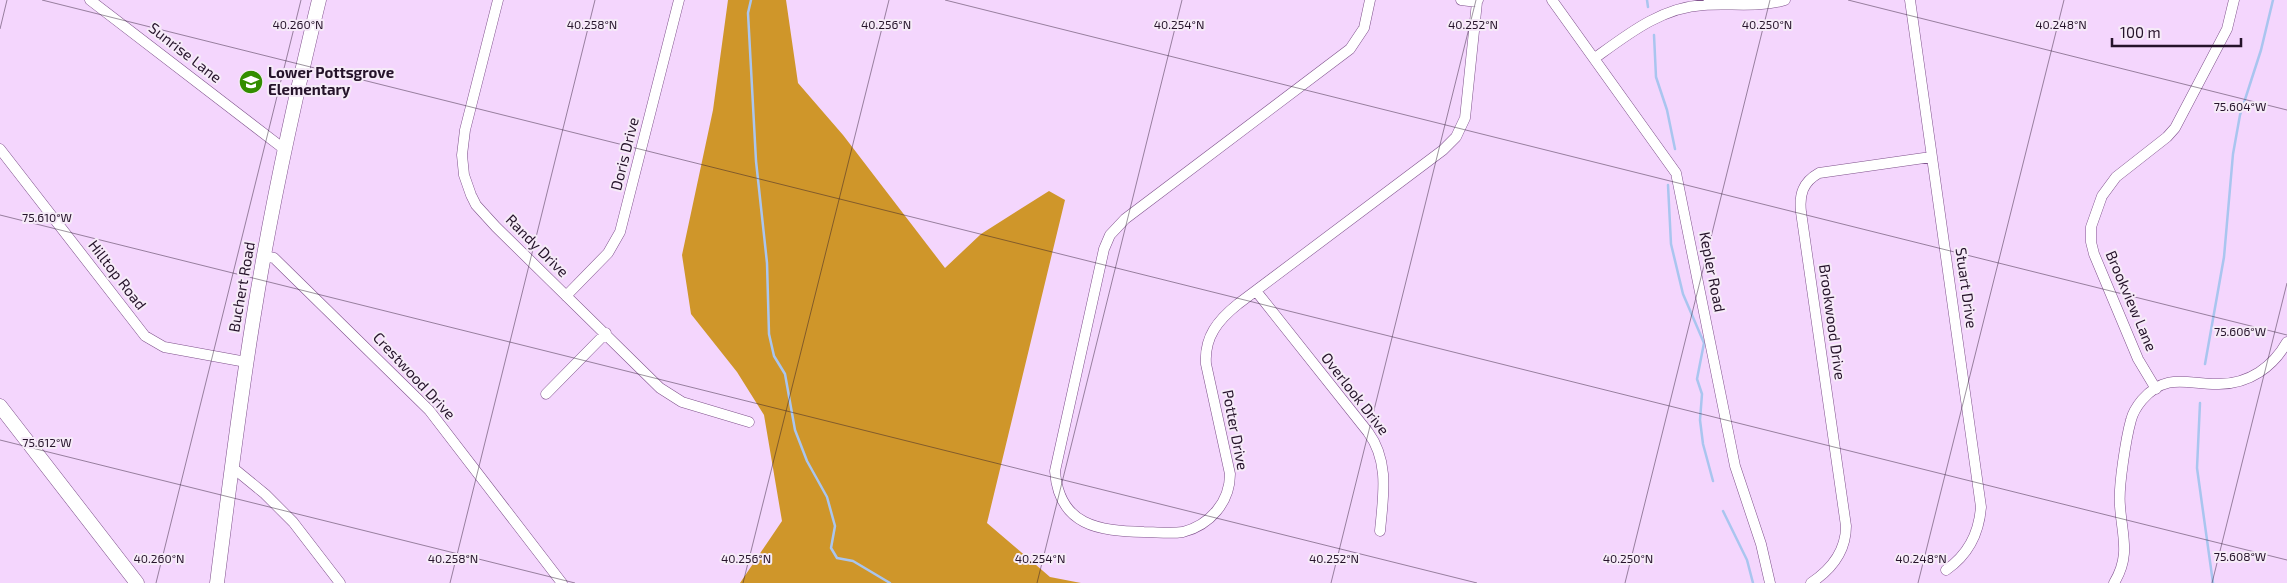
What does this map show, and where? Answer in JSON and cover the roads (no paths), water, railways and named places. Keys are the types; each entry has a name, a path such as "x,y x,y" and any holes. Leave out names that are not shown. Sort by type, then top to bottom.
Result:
{"street":[{"name":"Sunrise Lane","path":"90,0 284,149"},
{"name":"Buchert Road","path":"217,583 246,362 264,256 284,149 319,0"},
{"name":"Randy Drive","path":"498,0 465,130 462,155 464,175 476,205 566,296 671,396 682,402 750,422"},
{"name":"Doris Drive","path":"566,296 611,249 620,232 679,0"},
{"name":"Potter Drive","path":"1370,0 1364,28 1350,49 1125,218 1110,235 1102,258 1056,463 1057,486 1064,502 1075,516 1090,526 1107,530 1175,533 1196,528 1218,510 1228,491 1229,469 1206,370 1207,345 1212,332 1223,317 1443,150 1456,137 1466,111 1478,1"},
{"path":"1461,0 1478,1"},
{"name":"Kepler Road","path":"1552,0 1676,173 1735,466 1761,544 1770,583"},
{"path":"1595,58 1638,28 1675,11 1702,5 1754,5 1785,0"},
{"name":"Stuart Drive","path":"1910,0 1981,507 1979,524 1971,544 1956,563 1946,570"},
{"name":"Brookview Lane","path":"2156,389 2138,358 2094,254 2091,242 2092,220 2102,196 2110,184 2175,128 2227,29 2234,0"},
{"name":"Hilltop Road","path":"0,149 145,336 164,346 246,362"},
{"name":"Brookwood Drive","path":"1811,583 1838,557 1844,542 1846,526 1803,229 1800,205 1802,192 1809,180 1819,173 1931,157"},
{"name":"Crestwood Drive","path":"264,256 274,258 296,278 424,403 562,583"},
{"name":"Overlook Drive","path":"1256,291 1379,448 1384,468 1380,531"},
{"path":"546,394 606,333"},
{"path":"2114,583 2122,568 2125,554 2120,497 2131,419 2143,399 2156,389 2182,380 2226,384 2250,377 2276,360 2287,342"},
{"path":"0,406 137,583"},
{"path":"232,467 265,494 293,522 340,583"}],"waterway":[{"path":"751,0 748,13 756,161 767,263 769,334 774,356 785,374 795,430 807,461 827,497 835,526 831,548 837,558 853,561 890,583"},
{"path":"1647,0 1648,7"},
{"path":"2205,364 2224,257 2233,154 2240,115 2261,50 2273,0"},
{"path":"1654,35 1656,77 1667,110 1675,149"},
{"path":"1668,185 1671,244 1683,294 1704,343 1697,379 1702,394 1700,420 1703,444 1713,481"},
{"path":"2200,403 2197,468 2213,583"},
{"path":"1723,511 1747,560 1753,583"}],"place":[{"name":"Lower Pottsgrove Elementary","path":"251,82"}]}
